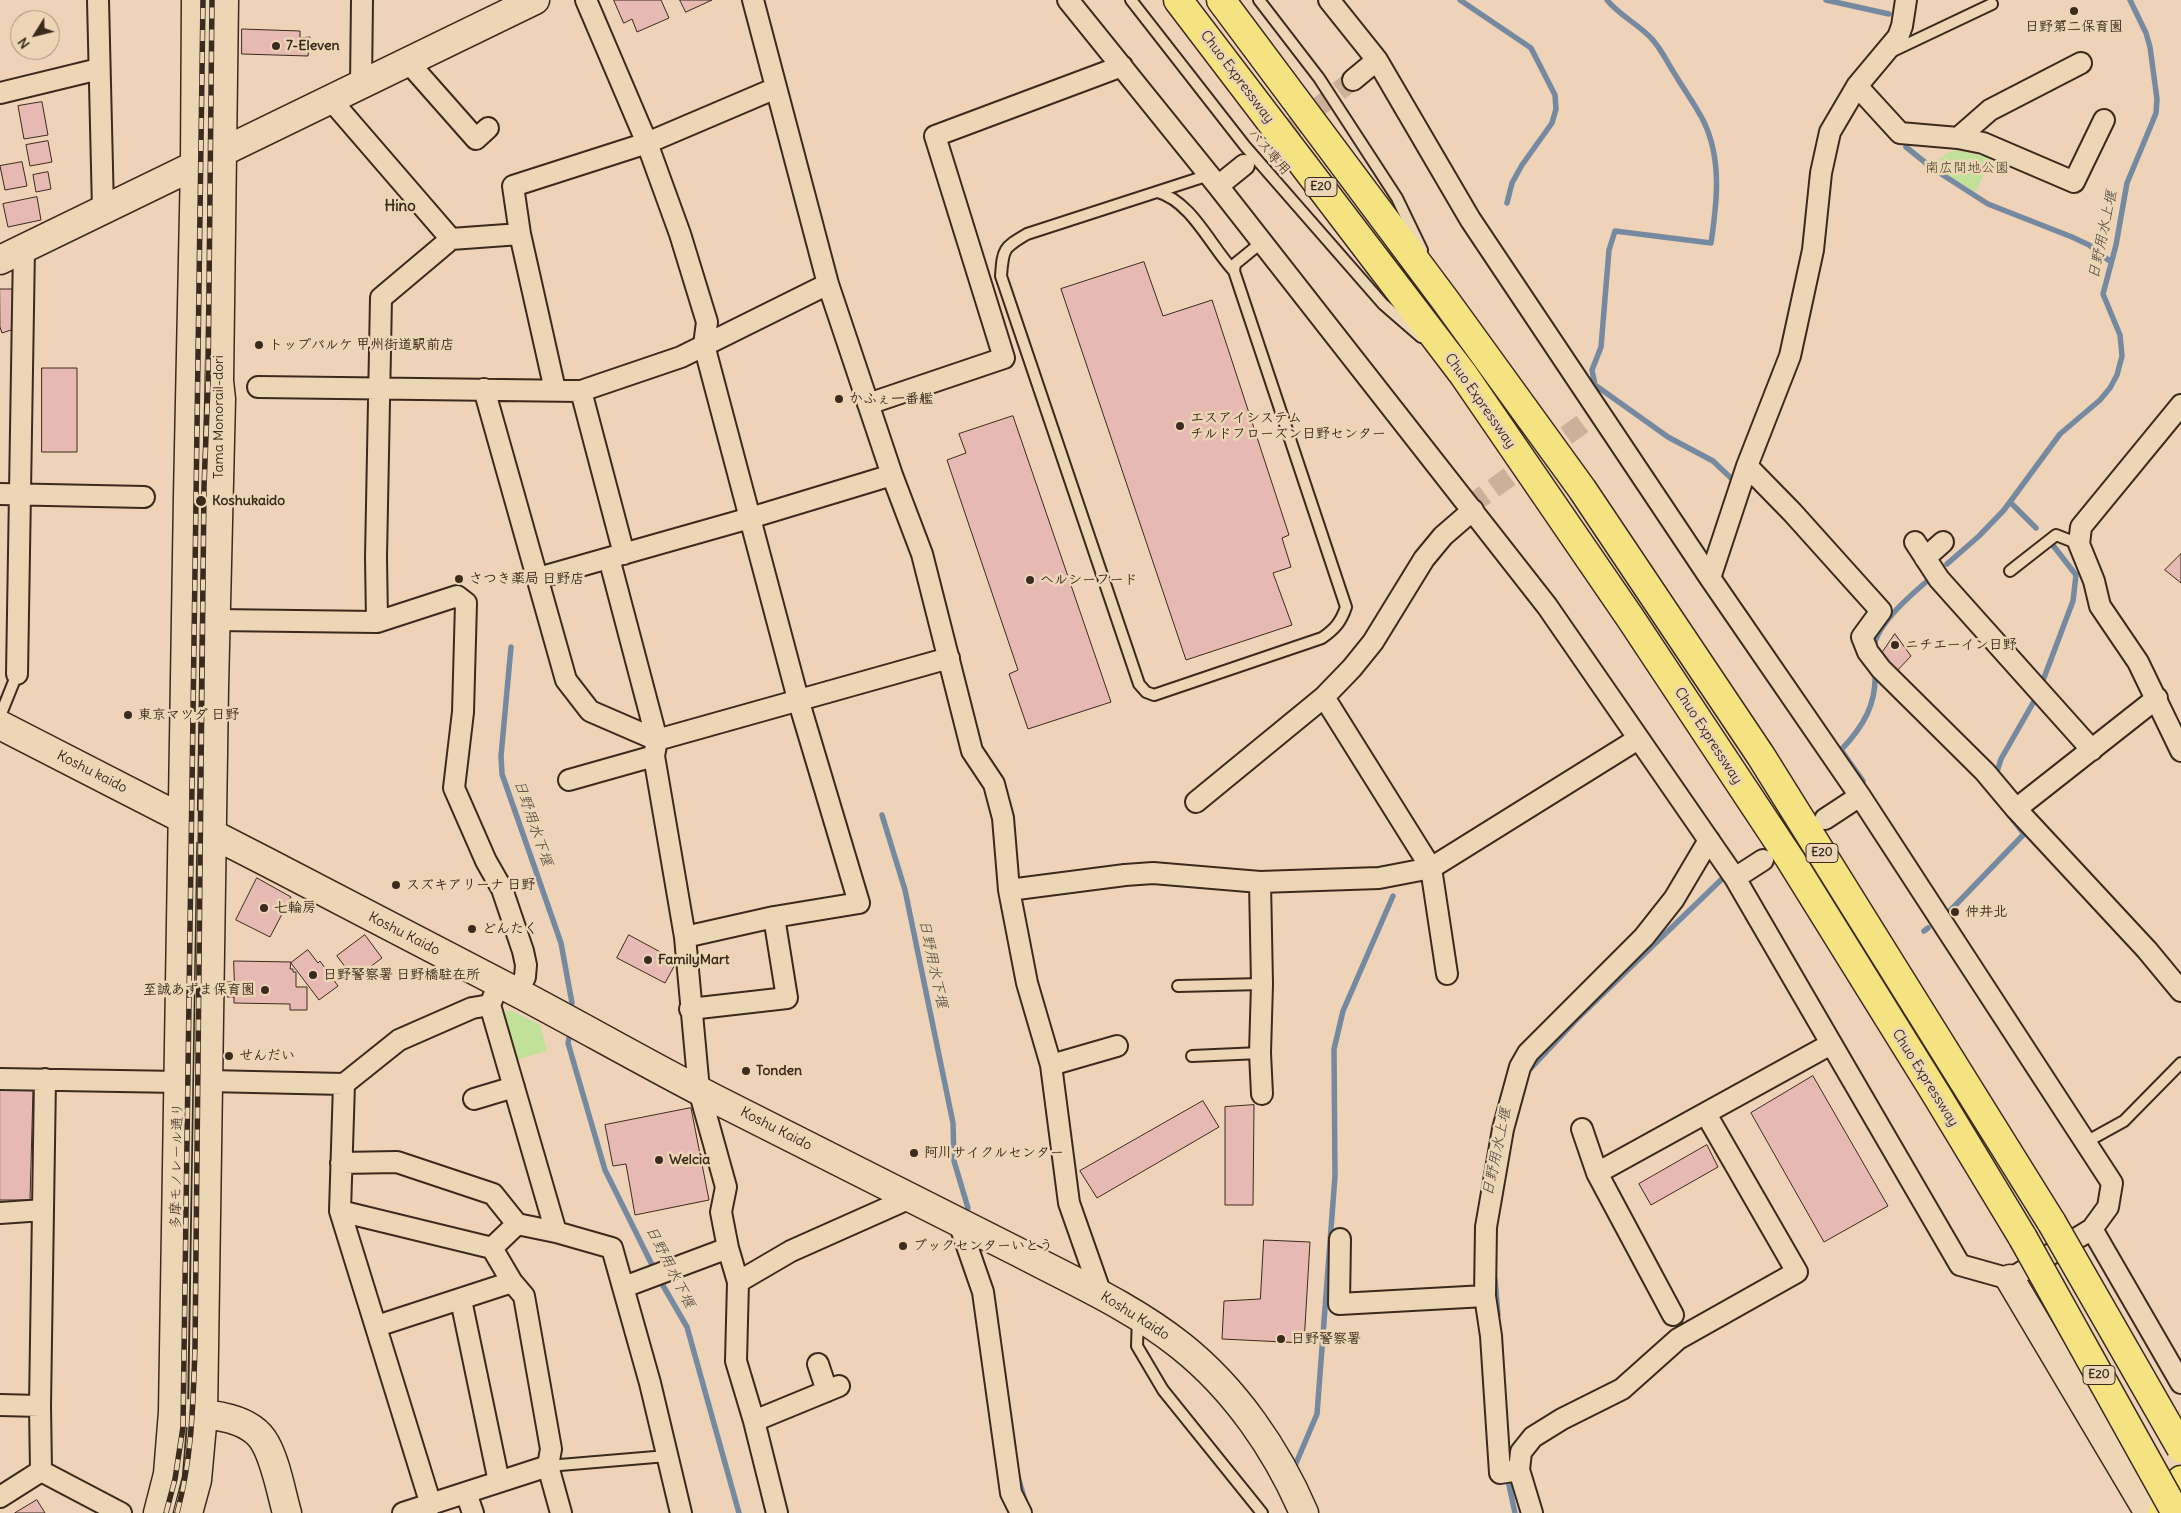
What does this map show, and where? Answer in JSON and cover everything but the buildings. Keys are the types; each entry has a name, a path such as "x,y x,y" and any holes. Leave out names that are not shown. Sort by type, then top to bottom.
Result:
{"main road":[{"name":"Tama Monorail-dori","path":"183,818 196,164 196,0"},
{"name":"Tama Monorail-dori","path":"213,835 224,0"},
{"path":"0,260 535,0"},
{"name":"Chuo Expressway","path":"1178,0 1463,374 1631,619 1790,859 2023,1238 2176,1513"},
{"name":"E20","path":"1221,0 1446,300 1582,489 1761,756 2052,1223 2181,1448"},
{"name":"Koshu kaido","path":"0,725 183,818"},
{"name":"Koshu Kaido","path":"183,818 502,994 699,1090 910,1198 958,1220 1101,1294 1138,1316 1184,1348 1224,1388 1255,1424 1292,1485 1304,1513"},
{"name":"多摩モノレール通り","path":"158,1513 168,1474 173,1412 183,818"},
{"path":"188,1513 197,1480 203,1414 213,835"},
{"path":"2010,1279 2149,1513"},
{"path":"173,1412 203,1414 229,1419 256,1432 265,1442 287,1513"},
{"path":"2162,1513 2181,1480"}],"street":[{"path":"98,0 103,209"},
{"path":"361,85 362,0"},
{"path":"586,0 647,143 680,234 707,322 704,345 798,699 859,902 774,916 685,936"},
{"path":"753,0 828,284 892,475 922,554 972,750 994,784 1003,818 1009,890 1027,983 1051,1065 1069,1202 1101,1294"},
{"path":"1068,0 1214,180 1547,606 1735,878 1960,1265 2010,1279 2092,1229 2108,1207 2112,1183 1860,796 1710,578 1470,219 1377,60 1330,0"},
{"path":"1710,578 1748,466 1790,356 1812,250 1820,173 1830,132 1856,86 1898,37 1902,26 1906,0"},
{"path":"1353,80 1377,60"},
{"path":"408,62 476,139 488,128"},
{"path":"1958,138 1990,110 2080,62"},
{"path":"868,404 1004,358 935,136 1122,66"},
{"path":"0,93 99,69"},
{"path":"1856,86 1900,133 1958,138 1983,143 2074,182 2104,120"},
{"path":"555,390 520,234 513,186 647,143 776,88"},
{"path":"331,100 451,239"},
{"path":"1214,180 1244,166"},
{"path":"377,622 376,557 381,298 451,239 520,234"},
{"path":"17,674 10,495 24,248"},
{"path":"258,387 555,390 581,392 681,357 828,284"},
{"path":"484,389 566,680 590,711 655,748"},
{"path":"581,392 655,748 685,936 690,1009 699,1090 726,1187 721,1212 728,1248 738,1282 736,1361 754,1421 776,1513"},
{"path":"2181,405 2081,527 2079,544 2094,581 2100,606 2138,662 2181,751"},
{"path":"1748,466 1881,611 1862,637 1868,652 1881,669 1985,772 2016,809 2147,950 2181,991"},
{"path":"538,578 750,518 892,475"},
{"path":"10,495 144,497"},
{"path":"1196,802 1324,697 1352,668 1373,642 1424,559 1443,536 1473,510"},
{"path":"1943,542 1920,550 1939,580 2092,750"},
{"path":"208,1081 344,1084 399,1040 502,994 525,977 526,965 502,889 486,861 454,788 463,712 466,603 457,596 377,622 216,620"},
{"path":"569,780 798,699 949,658"},
{"path":"1324,697 1431,868 1447,974"},
{"path":"2016,809 2157,698"},
{"path":"1009,890 1125,875 1154,874 1260,882 1378,878 1431,868 1638,739"},
{"path":"1825,819 1860,796"},
{"path":"1532,1513 1512,1471 1485,1296 1486,1227 1503,1129 1520,1067 1528,1053 1644,937 1674,899 1709,840"},
{"path":"1735,878 1763,860"},
{"path":"1260,882 1262,984 1260,1054 1262,1094"},
{"path":"690,1009 787,998 774,916"},
{"path":"502,994 514,1087 556,1232"},
{"path":"1597,1173 1831,1044"},
{"path":"1051,1065 1117,1046"},
{"path":"0,1079 179,1082"},
{"path":"41,1471 40,1406 46,1079"},
{"path":"344,1084 340,1210 432,1505"},
{"path":"474,1099 514,1087"},
{"path":"1512,1471 1521,1452 1533,1437 1562,1419 1622,1389 1678,1339 1797,1272 1706,1114"},
{"path":"1582,1129 1597,1173 1673,1315"},
{"path":"341,1163 397,1162 493,1194 517,1224 556,1232 612,1248 650,1383 681,1513"},
{"path":"738,1282 791,1251 910,1198"},
{"path":"0,1213 43,1210"},
{"path":"340,1210 492,1248 512,1282 524,1296 551,1449 548,1466 561,1513"},
{"path":"958,1220 983,1292 1011,1493 1021,1513"},
{"path":"492,1248 517,1224"},
{"path":"2092,1229 2181,1383"},
{"path":"1340,1239 1339,1304 1485,1296"},
{"path":"624,1287 728,1248"},
{"path":"377,1326 512,1282"},
{"path":"461,1300 499,1482"},
{"path":"754,1421 833,1389 818,1364"},
{"path":"0,1405 40,1406"},
{"path":"403,1513 548,1466"},
{"path":"0,1497 41,1471"},
{"path":"41,1471 121,1513"},
{"path":"466,1493 472,1513"}],"lane":[{"name":"バス専用","path":"1132,0 1245,146 1383,304 1463,374"},
{"path":"1259,0 1319,78 1397,198 1446,300"},
{"path":"1890,47 1895,50 1992,4"},
{"path":"1214,180 1158,192 1027,234 1008,245 1002,259 1001,276 1139,684 1146,692 1154,695 1322,638 1335,630 1346,607 1234,271 1234,264 1262,242"},
{"path":"1158,192 1170,196 1187,211 1234,271"},
{"path":"2010,571 2056,535 2079,544"},
{"path":"0,716 17,674"},
{"path":"1178,986 1262,984"},
{"path":"1192,1056 1260,1054"},
{"path":"2086,1142 2124,1120 2181,1063"},
{"path":"1138,1316 1137,1346 1162,1390 1262,1513"},
{"path":"548,1466 667,1456"}],"green space":[{"name":"南広間地公園","path":"1956,150 1993,158 1975,192 1932,165 1947,153"},
{"path":"506,1011 512,1011 540,1025 547,1051 516,1060 503,1016"}],"waterway":[{"path":"1460,0 1531,48 1555,95 1556,109 1552,123 1522,165 1512,183 1507,203"},
{"path":"1607,0 1655,42 1701,116 1714,151 1716,197 1711,243 1615,231 1609,250 1601,347 1592,370 1595,385 1668,437 1713,461 1731,478"},
{"path":"1826,0 1889,14"},
{"name":"日野用水上堰","path":"1947,564 1979,536 2004,510 2060,434 2100,400 2110,388 2117,375 2122,356 2120,335 2103,294 2116,245 2127,183 2156,113 2157,99 2150,47 2146,33 2130,0"},
{"path":"1906,147 1932,168 1988,204 2089,245 2111,262"},
{"path":"2010,502 2036,528"},
{"path":"2042,683 2073,601 2076,575 2052,544"},
{"name":"日野用水上堰","path":"1874,647 1882,628 1889,618 1932,577"},
{"name":"日野用水下堰","path":"511,647 501,756 502,774 561,943 572,1003"},
{"name":"日野用水上堰","path":"1863,781 1841,750 1856,733 1867,714 1874,694 1875,671"},
{"path":"1996,775 2001,759 2037,696"},
{"name":"日野用水下堰","path":"882,815 905,890 953,1123 954,1161 968,1208"},
{"path":"1944,917 2024,834 2010,816"},
{"name":"日野用水上堰","path":"1530,1069 1577,1019 1724,877"},
{"path":"1294,1468 1317,1414 1335,1176 1334,1049 1343,1011 1393,896"},
{"path":"1924,931 1928,928"},
{"name":"日野用水下堰","path":"569,1038 568,1043 605,1170 658,1277 687,1327 739,1513"},
{"name":"日野用水上堰","path":"1495,1279 1498,1315"},
{"name":"日野用水上堰","path":"1507,1476 1515,1513"},
{"name":"日野用水下堰","path":"1018,1477 1026,1504"}],"tunnel":[{"path":"1244,165 1353,80"},
{"path":"1469,506 1599,412"}],"railway":[{"path":"166,1513 175,1479 183,1427 203,0"},
{"path":"177,1513 189,1452 195,1348 204,487 208,385 212,0"}],"place":[{"name":"日野第二保育園","path":"2074,11"},
{"name":"7-Eleven","path":"276,46"},
{"name":"トップパルケ 甲州街道駅前店","path":"259,345"},
{"name":"かふぇ一番艦","path":"839,399"},
{"name":"エスアイシステム チルドフローズン日野センター","path":"1180,426"},
{"name":"Koshukaido","path":"201,501"},
{"name":"さつき薬局 日野店","path":"459,579"},
{"name":"ヘルシーフード","path":"1030,580"},
{"name":"ニチエーイン日野","path":"1895,645"},
{"name":"東京マツダ 日野","path":"128,715"},
{"name":"スズキアリーナ 日野","path":"396,885"},
{"name":"七輪房","path":"264,908"},
{"name":"仲井北","path":"1955,912"},
{"name":"どんたく","path":"472,929"},
{"name":"FamilyMart","path":"648,960"},
{"name":"日野警察署 日野橋駐在所","path":"313,975"},
{"name":"至誠あずま保育園","path":"265,990"},
{"name":"せんだい","path":"229,1056"},
{"name":"Tonden","path":"746,1071"},
{"name":"阿川サイクルセンター","path":"914,1153"},
{"name":"Welcia","path":"659,1160"},
{"name":"ブックセンターいとう","path":"903,1246"},
{"name":"日野警察署","path":"1281,1339"}],"district":[{"name":"Hino","path":"400,207"}]}
